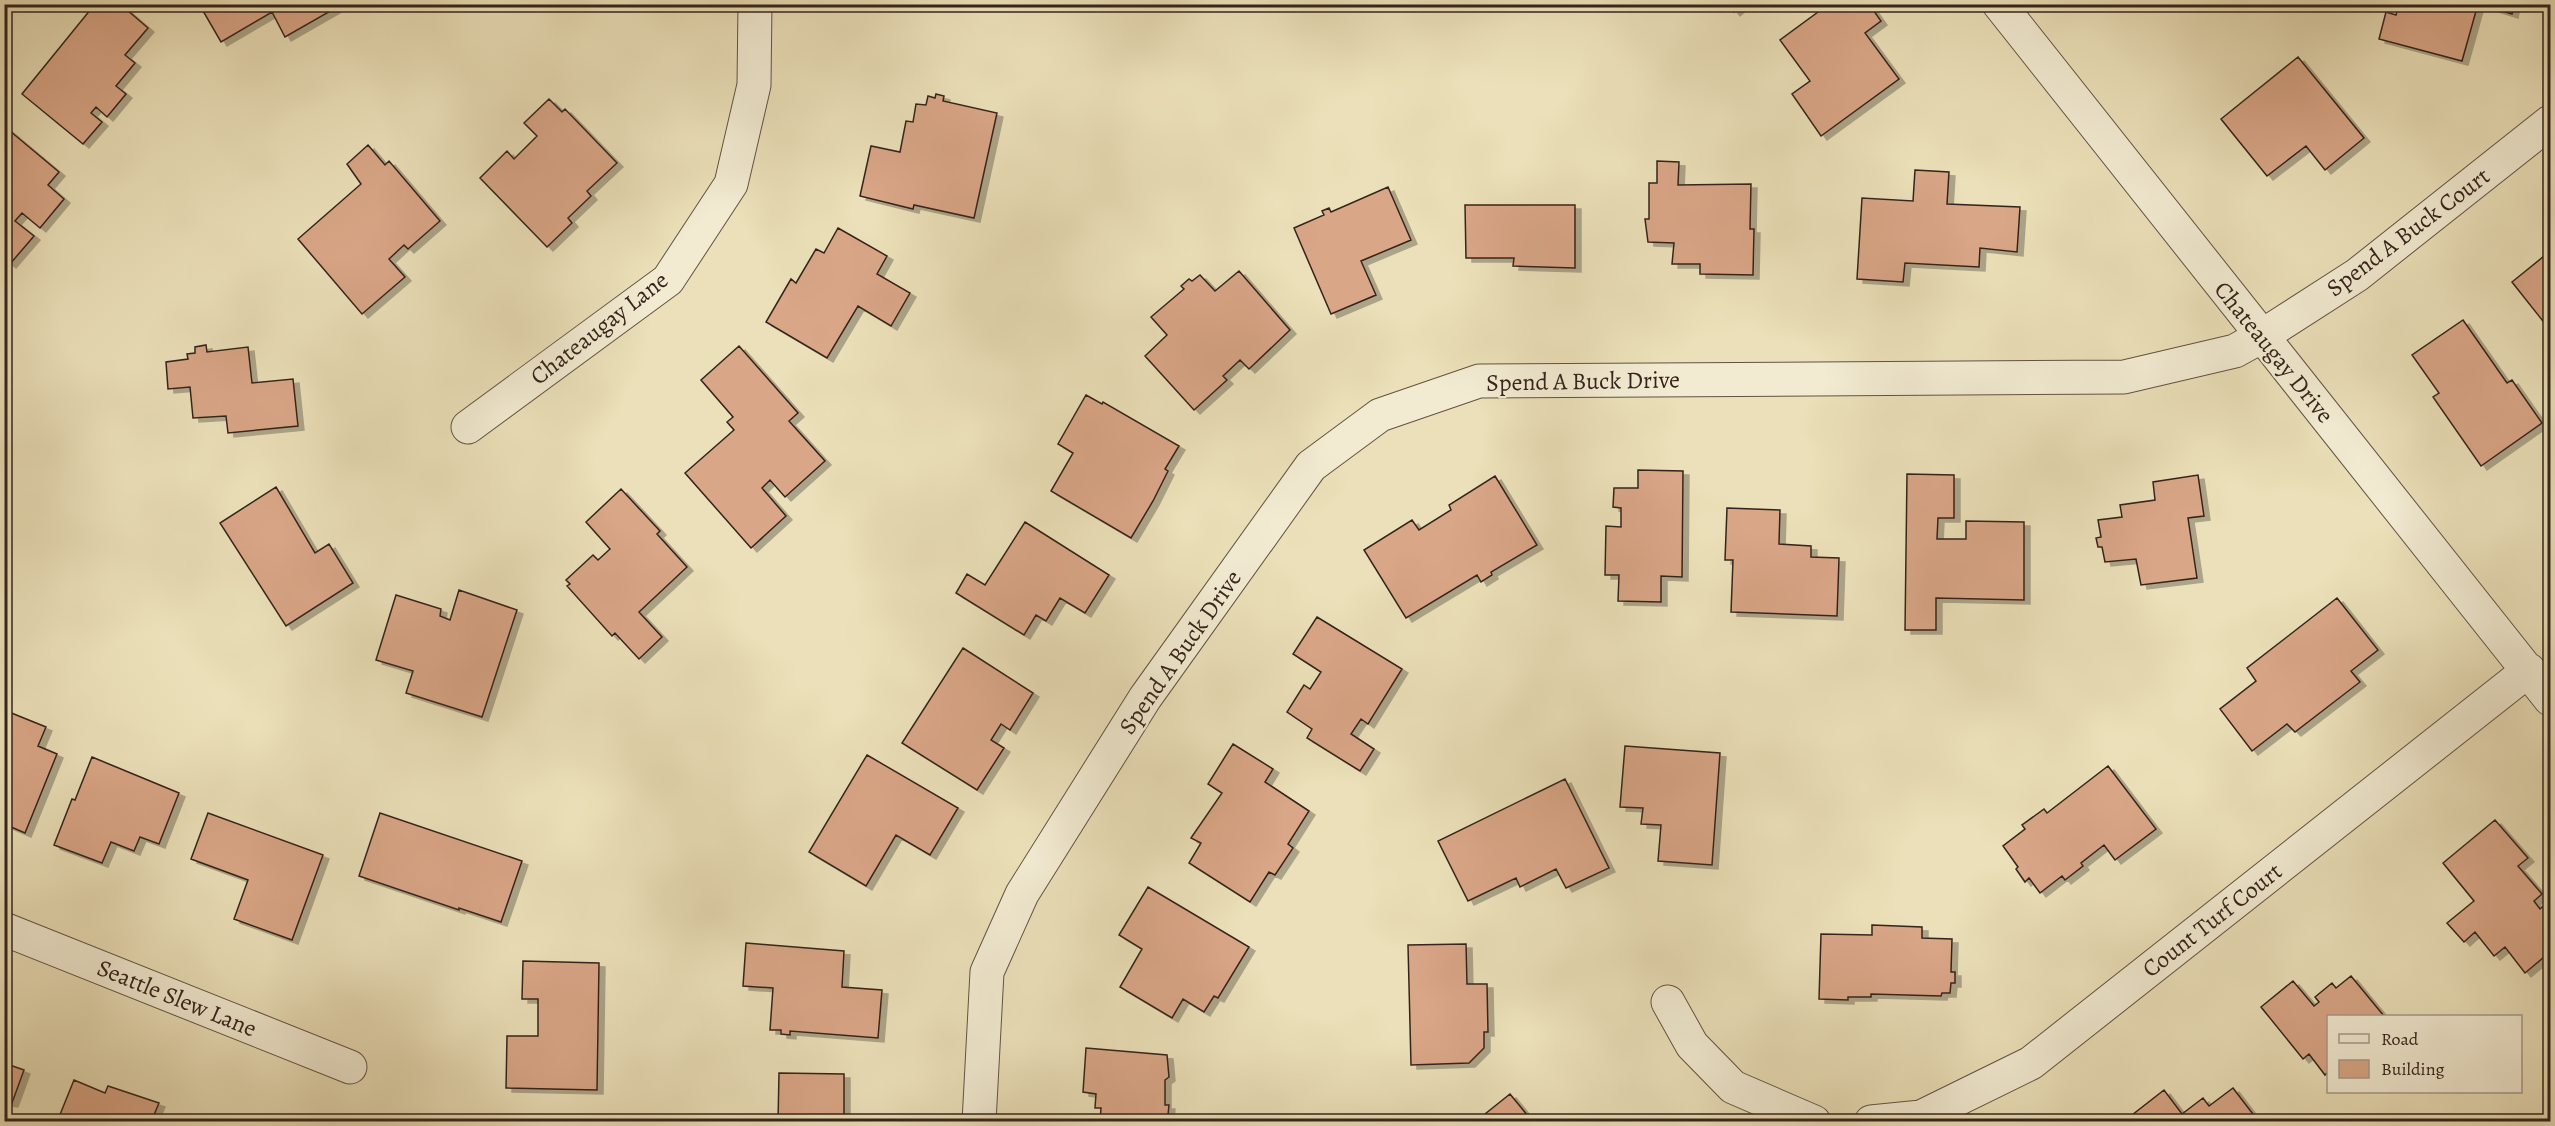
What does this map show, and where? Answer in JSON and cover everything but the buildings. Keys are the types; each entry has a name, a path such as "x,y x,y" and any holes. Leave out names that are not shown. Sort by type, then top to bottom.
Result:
{"street":[{"name":"Chateaugay Lane","path":"468,427 668,280 731,184 754,85 755,4"},
{"name":"Chateaugay Drive","path":"1999,4 2550,699"},
{"name":"Spend A Buck Court","path":"2262,336 2358,275 2550,122"},
{"name":"Spend A Buck Drive","path":"979,1122 987,972 1022,894 1144,698 1311,466 1380,415 1479,381 2124,377 2235,351 2262,336"},
{"name":"Count Turf Court","path":"1871,1122 1922,1117 2031,1063 2529,670"},
{"name":"Seattle Slew Lane","path":"4,929 350,1067"},
{"path":"1668,1002 1692,1045 1733,1087 1814,1122"}]}
